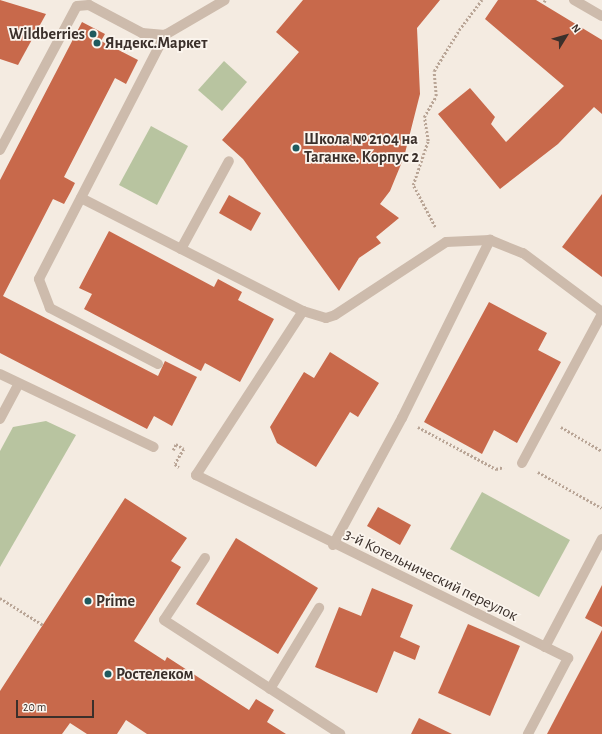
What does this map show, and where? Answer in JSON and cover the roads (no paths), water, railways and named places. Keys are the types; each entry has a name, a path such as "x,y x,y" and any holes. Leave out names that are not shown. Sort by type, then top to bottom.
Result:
{"street":[{"path":"158,364 50,308 39,279 165,35 225,0"},
{"path":"574,0 602,16"},
{"path":"0,150 77,6 89,5 142,33 165,35"},
{"path":"181,249 229,160"},
{"path":"81,198 303,310 326,318 335,315 446,242 490,240 523,253 602,313 522,462"},
{"path":"333,544 402,418 490,240"},
{"name":"3-й Котельнический переулок","path":"303,310 196,475 333,544 568,658 528,734"},
{"path":"0,374 154,447"},
{"path":"0,419 19,384"},
{"path":"545,647 602,539"},
{"path":"205,558 164,620 340,734"},
{"path":"270,688 319,608"}],"place":[{"name":"Wildberries","path":"93,34"},
{"name":"Яндекс.Маркет","path":"97,43"},
{"name":"Школа № 2104 на Таганке. Корпус 2","path":"296,148"},
{"name":"Prime","path":"88,601"},
{"name":"Ростелеком","path":"108,674"}]}
